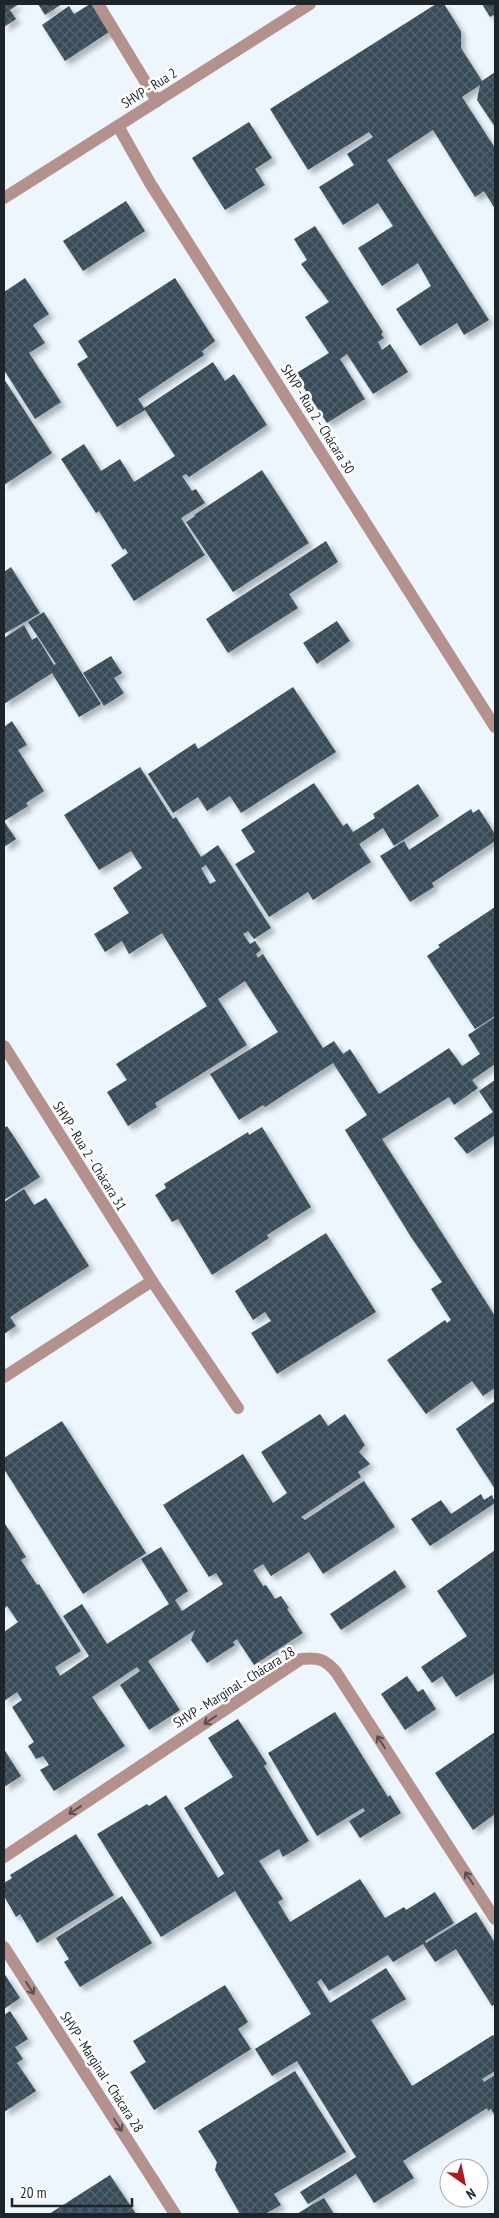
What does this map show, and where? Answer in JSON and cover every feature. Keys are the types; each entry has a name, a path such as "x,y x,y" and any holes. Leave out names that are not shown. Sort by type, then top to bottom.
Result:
{"street":[{"path":"98,4 157,101"},
{"name":"SHVP - Rua 2","path":"4,198 310,4"},
{"name":"SHVP - Rua 2 - Chácara 30","path":"118,126 150,182 495,727"},
{"name":"SHVP - Rua 2 - Chácara 31","path":"4,1046 152,1281 238,1408"},
{"path":"4,1378 152,1281"},
{"name":"SHVP - Marginal - Chácara 28","path":"4,1857 301,1660 313,1658 326,1660 336,1672 495,1919"},
{"name":"SHVP - Marginal - Chácara 28","path":"4,1947 175,2214"}],"building":[{"path":"4,4 19,4 10,10 16,19 4,27"},
{"path":"38,4 62,4 45,15"},
{"path":"90,4 95,4 112,30 65,61 42,25 69,6 74,14"},
{"path":"436,4 444,4 461,31 461,48 482,81 495,72 495,127 477,100 480,85 462,97 495,148 495,209 484,191 475,197 433,130 387,160 489,320 464,335 457,323 420,346 396,309 431,286 418,263 382,286 358,248 393,226 378,203 343,225 319,187 354,165 347,154 373,137 369,132 308,170 270,109"},
{"path":"482,4 495,4 495,17 493,15 490,17"},
{"path":"249,122 272,158 255,169 265,185 225,210 192,158"},
{"path":"126,201 145,231 83,271 63,241"},
{"path":"315,226 383,332 381,334 384,338 378,342 382,350 390,344 408,372 373,394 347,354 340,359 365,399 327,423 295,374 329,353 305,317 329,302 301,264 307,260 294,239"},
{"path":"25,278 49,314 33,325 45,343 29,353 61,402 35,419 4,370 4,292"},
{"path":"175,278 215,341 202,351 204,355 138,399 144,408 213,362 225,381 234,374 267,425 189,477 186,474 182,476 192,491 196,489 205,503 181,518 205,555 134,601 111,565 128,553 125,548 123,550 99,511 96,513 61,459 84,444 101,471 120,459 134,482 175,456 145,410 117,427 77,364 88,357 78,341"},
{"path":"4,379 52,453 4,485"},
{"path":"262,470 309,543 233,592 186,522"},
{"path":"326,541 338,562 289,594 298,608 228,653 206,619"},
{"path":"11,567 40,613 4,634 4,572"},
{"path":"44,612 101,704 79,717 52,673 4,704 4,638 24,625 32,640 37,637 54,665 56,664 28,622"},
{"path":"337,621 350,641 317,664 303,643"},
{"path":"111,656 122,673 114,678 124,693 104,706 83,673"},
{"path":"293,687 336,752 241,813 230,796 207,811 198,797 173,813 148,774 195,743 198,749"},
{"path":"12,721 27,745 18,750 44,791 26,803 28,806 4,821 4,727"},
{"path":"140,767 173,819 176,817 201,857 218,845 271,928 254,939 248,931 243,934 250,944 255,941 261,950 256,954 258,958 263,954 323,1048 334,1041 343,1054 350,1049 379,1094 449,1048 462,1066 480,1054 468,1035 495,1017 495,1064 472,1080 478,1088 454,1105 449,1097 382,1139 495,1316 495,1388 483,1396 472,1381 426,1414 387,1360 445,1320 447,1323 451,1320 431,1289 442,1282 411,1237 345,1130 367,1115 333,1063 265,1107 263,1105 239,1120 210,1074 278,1032 245,981 218,999 247,1045 155,1103 157,1107 128,1126 107,1092 127,1080 116,1064 207,1006 162,933 129,954 122,941 105,952 94,934 129,913 113,888 142,868 131,851 99,870 64,815","holes":["206,865 216,881 210,884 201,868"]},
{"path":"314,783 343,826 347,823 353,832 375,818 373,814 418,784 439,816 394,846 383,828 359,844 371,862 313,900 308,892 269,917 235,864 255,852 241,830"},
{"path":"471,809 473,813 479,809 495,834 495,841 432,883 434,887 410,902 380,856 404,841 409,850"},
{"path":"4,821 16,839 4,847"},
{"path":"495,907 495,1016 475,1029 427,956 440,947 438,945"},
{"path":"495,1080 495,1135 467,1154 454,1138 493,1112 479,1091"},
{"path":"7,1126 40,1177 4,1200 4,1128"},
{"path":"262,1127 311,1207 267,1235 269,1238 212,1275 178,1219 172,1222 155,1195 166,1188 164,1184 248,1132 249,1135"},
{"path":"24,1189 34,1205 46,1198 89,1266 10,1317 16,1326 4,1334 4,1202"},
{"path":"326,1233 376,1312 277,1374 251,1333 271,1321 265,1312 253,1320 235,1291"},
{"path":"495,1401 495,1489 456,1429"},
{"path":"320,1414 328,1426 345,1414 365,1445 359,1452 370,1464 358,1472 361,1477 301,1517 305,1520 364,1481 395,1527 323,1574 309,1552 271,1576 263,1564 253,1570 263,1586 266,1585 275,1599 281,1596 303,1633 254,1665 237,1639 233,1642 235,1645 207,1663 191,1640 195,1630 148,1661 180,1710 149,1730 120,1685 140,1671 137,1667 92,1697 125,1746 54,1791 40,1770 49,1765 43,1756 36,1759 28,1746 34,1742 12,1707 22,1700 17,1692 4,1701 4,1632 18,1622 7,1606 4,1609 4,1522 26,1557 21,1560 37,1585 39,1584 81,1651 55,1667 60,1676 89,1656 63,1616 82,1604 107,1644 169,1604 141,1559 161,1547 188,1591 175,1600 182,1611 223,1584 216,1573 209,1577 163,1505 243,1454 273,1503 287,1493 261,1452"},
{"path":"62,1421 146,1553 83,1594 4,1469 4,1458"},
{"path":"481,1494 484,1500 492,1495 495,1503 430,1546 411,1519 441,1500 451,1514"},
{"path":"495,1550 495,1673 456,1697 442,1676 432,1683 421,1667 467,1636 437,1591"},
{"path":"395,1570 406,1587 341,1630 330,1614"},
{"path":"407,1676 418,1692 423,1689 436,1709 405,1730 381,1694"},
{"path":"335,1712 388,1797 390,1795 401,1813 360,1838 349,1821 365,1811 363,1808 317,1836 268,1753"},
{"path":"238,1719 267,1764 264,1766 309,1841 283,1857 279,1849 259,1861 283,1899 278,1902 290,1922 360,1879 385,1918 404,1907 406,1910 435,1892 454,1923 425,1941 426,1943 476,1912 495,1943 495,2004 492,2006 456,1949 435,1962 423,1944 393,1962 388,1955 329,1991 321,1979 317,1982 330,2003 386,1968 406,1999 371,2020 412,2086 493,2035 495,2038 495,2071 482,2079 484,2082 495,2075 495,2116 491,2109 488,2111 487,2108 403,2161 414,2178 374,2203 356,2174 308,2204 300,2192 356,2157 297,2061 272,2076 255,2049 311,2014 184,1808 233,1777 208,1738"},
{"path":"495,1732 495,1814 473,1830 435,1773"},
{"path":"4,1749 21,1776 4,1787"},
{"path":"166,1795 218,1878 225,1873 235,1891 161,1937 97,1834 147,1804 149,1806"},
{"path":"76,1834 114,1895 37,1943 20,1914 16,1917 4,1896 4,1883 12,1878 10,1875"},
{"path":"122,1896 152,1943 80,1987 64,1962 69,1959 56,1938"},
{"path":"4,1973 20,1998 4,2009"},
{"path":"225,1985 248,2022 238,2029 251,2049 154,2110 130,2072 146,2062 133,2041"},
{"path":"10,2011 28,2039 15,2047 23,2059 17,2063 36,2091 4,2112 4,2015"},
{"path":"295,2071 346,2152 274,2194 281,2205 265,2214 240,2214 215,2170 217,2162 198,2131"},
{"path":"110,2175 136,2214 49,2214"},
{"path":"324,2198 334,2214 297,2214 313,2204"}]}
